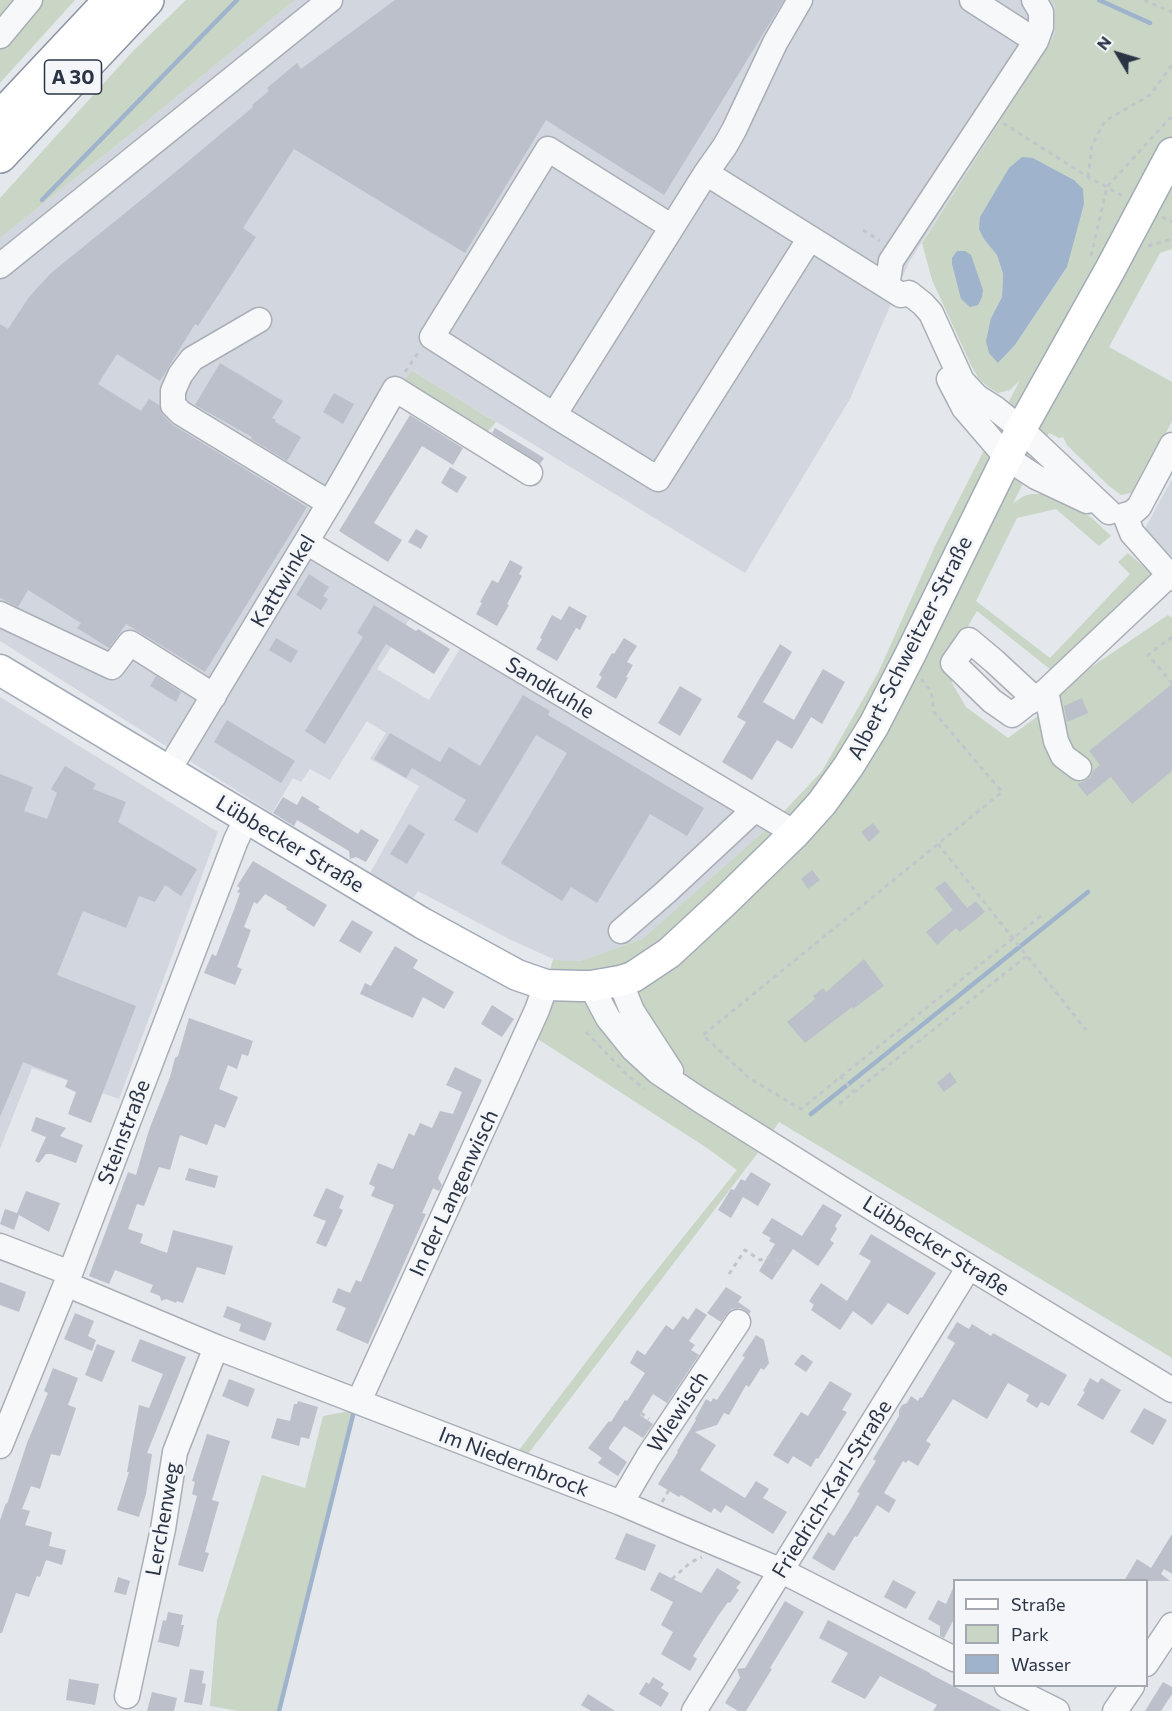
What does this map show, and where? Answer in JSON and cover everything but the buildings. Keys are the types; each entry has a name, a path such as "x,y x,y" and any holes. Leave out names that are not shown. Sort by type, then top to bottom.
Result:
{"highway":[{"name":"A 30","path":"0,118 111,0"},
{"name":"A 30","path":"0,156 147,0"}],"main road":[{"name":"Albert-Schweitzer-Straße","path":"669,953 795,833 848,767 910,655 1021,429 1172,153"},
{"name":"Lübbecker Straße","path":"0,670 422,923 517,975 546,985 591,986 633,977 669,953"}],"street":[{"path":"0,36 30,0"},
{"path":"0,266 330,0"},
{"path":"554,415 734,130 775,43 800,0"},
{"path":"972,0 1036,41"},
{"path":"1034,0 1041,12 1041,27 1036,41 891,261 894,291 901,303 915,316 964,408 1007,458 1036,477 1117,513 1132,513 1139,507 1172,445"},
{"path":"672,227 548,149 432,337 658,479 810,238"},
{"path":"706,173 894,291 909,293 932,313 962,381 978,398 1021,429 1117,513 1171,577 1040,695 1063,756 1079,768"},
{"path":"259,320 192,358 180,375 173,391 173,405 181,413 329,503"},
{"path":"395,389 530,474"},
{"name":"Kattwinkel","path":"168,771 395,389"},
{"name":"Sandkuhle","path":"306,542 795,833"},
{"path":"0,614 112,667 130,643 214,696"},
{"path":"621,931 754,810"},
{"name":"Steinstraße","path":"0,1446 68,1278 236,840 247,818"},
{"name":"Lübbecker Straße","path":"620,981 632,1011 671,1071 700,1100"},
{"name":"In der Langenwisch","path":"358,1401 537,1010 546,985"},
{"name":"Lübbecker Straße","path":"591,986 608,1018 633,1048 658,1072 969,1267 1172,1390"},
{"name":"Im Niedernbrock","path":"0,1246 216,1347 621,1503 782,1571 953,1658"},
{"name":"Friedrich-Karl-Straße","path":"694,1711 969,1267"},
{"name":"Wiewisch","path":"621,1503 648,1457 738,1322"},
{"name":"Lerchenweg","path":"127,1696 163,1529 175,1452 216,1347"},
{"path":"1148,1661 1172,1625"},
{"path":"1009,1687 1058,1711"},
{"path":"1115,1711 1131,1687"}],"path":[{"path":"1144,0 1172,12"},
{"path":"1088,177 1092,145 1105,121 1150,94 1172,65"},
{"path":"1111,268 1091,256 1107,187 1170,118 1172,119"},
{"path":"1002,122 1088,177 1125,197"},
{"path":"1161,216 1172,222"},
{"path":"863,230 887,245"},
{"path":"1140,248 1172,239"},
{"path":"395,389 416,354 432,337"},
{"path":"1172,637 1148,655 1172,683"},
{"path":"918,676 931,691 934,712 1002,792 703,1035 749,1078 801,1109 1043,914"},
{"path":"938,844 1086,1030"},
{"path":"839,1104 1025,954"},
{"path":"842,1078 853,1091"},
{"path":"729,1274 745,1250 760,1260 770,1257 782,1263"},
{"path":"672,1579 691,1562 705,1556"}],"shaded area":[{"path":"295,0 1051,0 1055,3 1055,34 909,262 850,399 745,573 411,370 301,543 414,612 377,669 429,700 464,642 773,823 642,939 580,961 553,959 509,939 418,891 412,900 369,875 419,786 370,759 386,733 367,721 330,780 310,769 301,782 293,778 272,813 0,641 0,238"},
{"path":"1172,479 1172,566 1143,532"},
{"path":"0,697 218,832 119,1099 32,1068 0,1149"}],"green space":[{"path":"0,0 75,0 0,83"},
{"path":"186,0 295,0 0,238 0,198 133,51"},
{"path":"1051,0 1172,0 1172,249 1160,253 1109,347 1172,382 1172,421 1141,481 1131,493 1121,495 1067,445 1063,437 1059,438 1049,433 1013,503 1032,494 1042,494 1061,500 1092,518 1111,536 1099,546 1056,509 1017,518 976,601 1050,658 1130,574 1118,562 1128,553 1157,578 1056,674 977,611 951,655 952,683 966,707 1008,738 1038,716 1068,683 1168,615 1172,618 1172,1358 779,1122 525,1458 516,1454 640,1291 737,1170 707,1148 530,1034 539,1014 553,959 580,961 642,939 773,823 822,771 878,673 935,546 1020,380 1010,390 998,393 979,379 932,280 922,243 1055,34 1055,4","holes":["1022,158 1033,158 1074,180 1067,267 1015,345 998,363 991,318 1002,297 1003,274 997,255"]},
{"path":"411,370 496,422 483,437 401,386"},
{"path":"355,1410 281,1711 238,1711 210,1706 217,1620 262,1475 305,1488 323,1416"}],"water":[{"path":"1022,157 1033,158 1074,180 1083,189 1084,204 1067,267 1015,345 998,363 989,353 986,341 991,318 1002,297 1003,274 997,255 979,229 980,217 1009,168"},
{"path":"957,251 965,251 971,255 983,290 978,305 970,307 961,299 952,264 952,258"}],"waterway":[{"path":"42,200 237,0"},
{"path":"1099,0 1150,23"},
{"path":"811,1114 1088,892"},
{"path":"279,1711 354,1411"}]}
